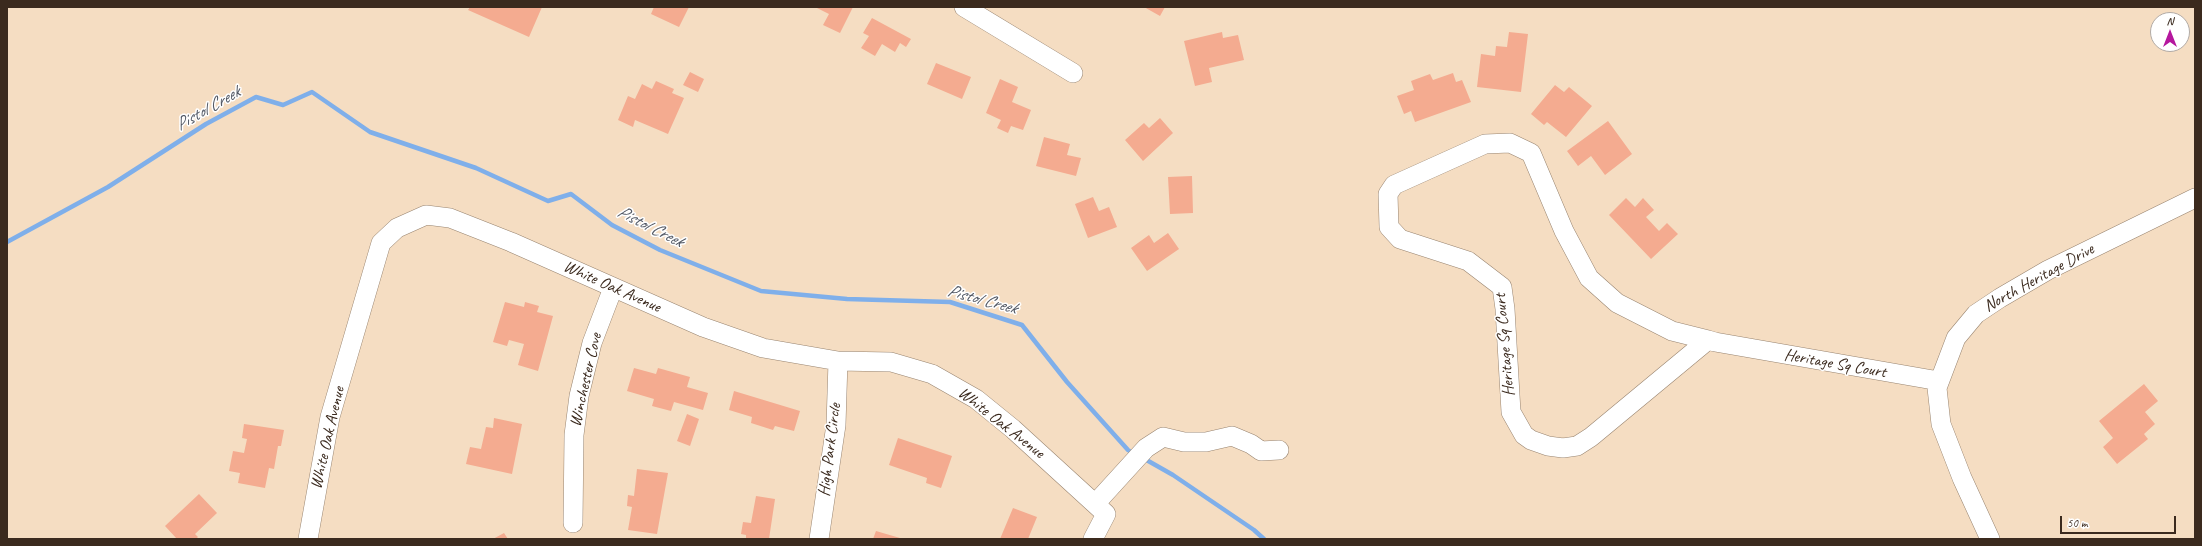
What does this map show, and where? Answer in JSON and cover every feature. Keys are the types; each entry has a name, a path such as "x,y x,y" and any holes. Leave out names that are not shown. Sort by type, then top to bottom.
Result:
{"street":[{"path":"964,7 1073,73"},
{"name":"Heritage Sq Court","path":"1708,340 1591,437 1576,446 1556,447 1531,440 1524,435 1511,412 1505,309 1502,287 1468,261 1400,239 1389,227 1388,194 1394,185 1485,144 1510,143 1531,153 1564,231 1589,278 1617,303 1672,330 1708,340 1939,381"},
{"name":"North Heritage Drive","path":"1990,539 1962,478 1941,424 1937,388 1956,338 1976,314 2048,270 2195,198"},
{"name":"White Oak Avenue","path":"308,539 330,417 381,243 397,228 426,215 450,218 511,242 703,327 763,348 838,361 891,362 932,374 976,399 1014,429 1101,509"},
{"name":"Winchester Cove","path":"573,523 574,435 579,396 592,343 613,288"},
{"name":"High Park Circle","path":"819,539 836,425 838,361"},
{"path":"1093,539 1101,509 1128,468 1146,448 1163,437 1184,442 1206,442 1232,436 1251,444 1262,452 1279,450"}],"building":[{"path":"470,7 542,7 529,37 468,10"},
{"path":"654,7 689,7 679,27 651,14"},
{"path":"815,7 853,7 840,33 823,25 829,14"},
{"path":"1144,7 1165,7 1160,16"},
{"path":"872,18 911,39 906,47 900,43 895,52 882,44 875,56 861,48 869,36 863,33"},
{"path":"1222,32 1223,38 1238,35 1244,60 1209,68 1212,82 1195,86 1184,41"},
{"path":"1509,32 1528,34 1521,92 1477,87 1481,54 1495,56 1496,46 1507,47"},
{"path":"936,63 971,77 962,99 927,84"},
{"path":"690,72 704,79 698,92 683,85"},
{"path":"1453,73 1456,82 1462,80 1471,102 1415,122 1411,111 1404,114 1397,96 1414,90 1411,81 1430,74 1433,80"},
{"path":"1000,79 1018,87 1012,102 1031,110 1023,130 1011,126 1008,133 997,128 1001,120 986,113"},
{"path":"656,81 674,89 672,93 684,98 668,134 635,120 633,127 618,120 628,96 635,99 642,84 652,89"},
{"path":"1555,85 1564,92 1569,87 1592,106 1566,137 1547,122 1544,125 1531,114"},
{"path":"1160,118 1173,133 1143,161 1125,140 1144,123 1149,128"},
{"path":"1608,121 1632,154 1605,175 1591,156 1578,166 1567,151"},
{"path":"1044,137 1070,144 1067,155 1081,158 1076,176 1036,166"},
{"path":"1192,176 1193,213 1170,214 1168,177"},
{"path":"1093,197 1099,211 1109,207 1117,227 1088,238 1075,204"},
{"path":"1626,198 1635,207 1643,198 1654,210 1646,217 1659,231 1667,223 1678,234 1651,259 1609,215"},
{"path":"1168,233 1179,249 1147,271 1131,248 1149,235 1154,243"},
{"path":"505,302 524,307 525,302 539,306 537,312 553,316 538,371 518,365 524,344 509,340 507,346 493,342"},
{"path":"634,368 656,374 658,368 690,377 687,387 708,393 703,410 674,402 671,411 652,406 654,399 627,391"},
{"path":"2144,384 2158,401 2145,412 2155,424 2144,434 2148,439 2117,464 2103,447 2113,438 2099,421"},
{"path":"734,391 800,411 794,431 775,426 773,430 751,423 752,417 729,410"},
{"path":"687,414 699,419 690,446 677,441"},
{"path":"494,418 522,424 512,474 466,464 470,447 481,449 486,427 493,428"},
{"path":"244,424 284,430 281,446 278,446 274,469 269,468 265,488 238,483 240,473 229,471 233,451 244,453 247,439 242,438"},
{"path":"898,438 952,456 941,488 926,483 927,478 889,465"},
{"path":"637,469 668,473 657,534 628,530 632,507 627,506 628,495 634,496"},
{"path":"199,494 217,513 195,534 198,537 196,539 177,539 165,526"},
{"path":"756,496 775,499 769,539 746,539 746,535 741,534 743,522 751,523"},
{"path":"1013,508 1037,517 1028,539 1000,539"},
{"path":"876,531 900,538 873,539"},
{"path":"504,533 508,539 493,539"}],"waterway":[{"name":"Pistol Creek","path":"7,242 108,187 206,124 256,97 283,105 312,92 370,132 476,168 548,201 571,194 612,225 660,250 761,291 847,299 950,302 1022,325 1067,382 1128,450 1134,454"},
{"name":"Pistol Creek","path":"1143,458 1173,475 1254,530 1264,539"}]}
